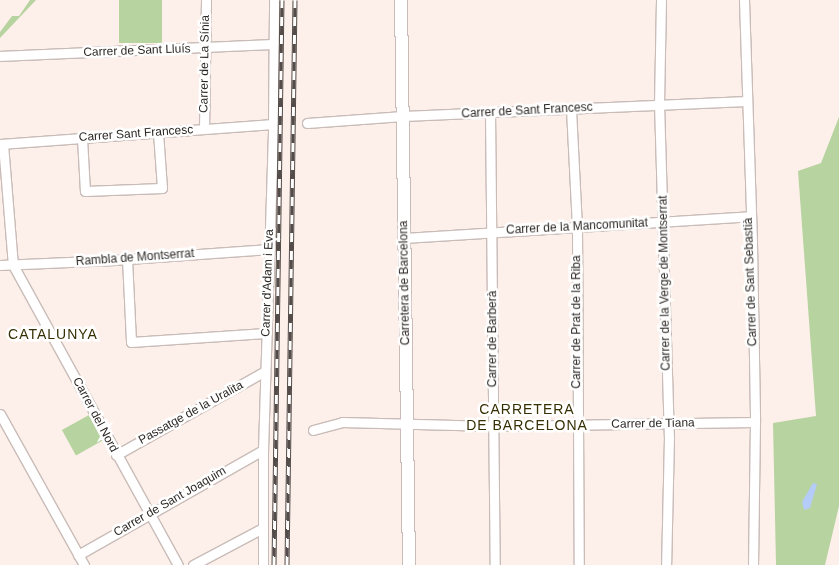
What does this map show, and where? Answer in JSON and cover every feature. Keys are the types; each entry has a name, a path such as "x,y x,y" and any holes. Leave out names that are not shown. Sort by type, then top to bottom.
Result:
{"main road":[{"name":"Carretera de Barcelona","path":"401,0 410,565"}],"street":[{"name":"Carrer de La Sínia","path":"204,129 206,0"},
{"name":"Carrer d'Adam i Eva","path":"263,565 263,450 273,124 274,0"},
{"name":"Carrer de la Verge de Montserrat","path":"660,0 659,103 664,222 668,424 666,565"},
{"name":"Carrer de Sant Sebastià","path":"744,0 749,216 752,243 755,422 753,565"},
{"name":"Carrer de Sant Lluís","path":"0,56 274,44"},
{"name":"Carrer de Sant Francesc","path":"307,123 403,116 571,110 659,103 747,100"},
{"name":"Carrer de Prat de la Riba","path":"571,110 577,227 578,565"},
{"name":"Carrer de Barberà","path":"490,112 493,232 495,565"},
{"name":"Carrer Sant Francesc","path":"1,144 273,124"},
{"path":"82,138 86,191 162,188 158,132"},
{"path":"1,144 13,265"},
{"name":"Carrer de la Mancomunitat","path":"404,238 749,216"},
{"name":"Rambla de Montserrat","path":"0,265 127,259 269,248"},
{"path":"127,259 131,342 266,333"},
{"name":"Carrer del Nord","path":"13,265 148,514 178,565"},
{"name":"Passatge de la Uralita","path":"116,454 265,371"},
{"path":"0,414 84,565"},
{"name":"Carrer de Tiana","path":"313,430 342,422 493,426 755,422"},
{"name":"Carrer de Sant Joaquim","path":"78,555 263,450"},
{"path":"193,565 263,528"}],"green space":[{"path":"30,0 36,0 0,38 0,32 12,16 19,16"},
{"path":"119,0 162,0 162,43 119,43"},
{"path":"839,117 839,506 825,565 776,565 773,423 816,416 798,171 821,163"},
{"path":"89,415 103,440 76,455 62,430"}],"water":[{"path":"813,483 817,484 810,508 804,510 802,502"}],"railway":[{"path":"274,565 282,0"},
{"path":"287,565 295,0"}],"district":[{"name":"CATALUNYA","path":"53,334"},
{"name":"CARRETERA DE BARCELONA","path":"527,418"}]}
